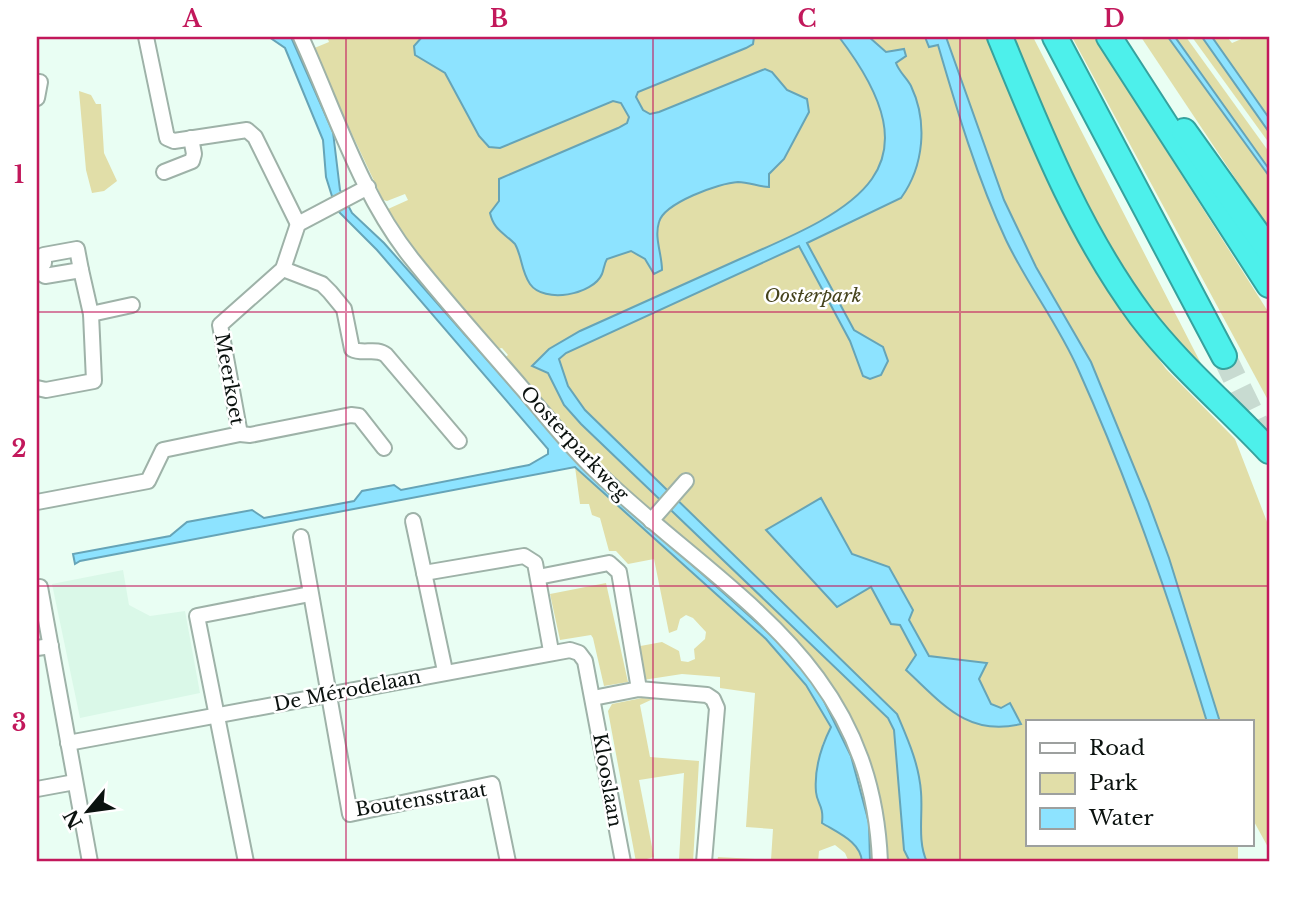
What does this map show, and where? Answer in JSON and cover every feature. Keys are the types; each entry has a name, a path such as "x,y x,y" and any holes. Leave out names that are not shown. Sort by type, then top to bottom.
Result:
{"highway":[{"path":"1000,37 1056,173 1088,234 1143,318 1192,375 1269,451"},
{"path":"1055,37 1224,356"},
{"path":"1110,37 1210,163 1269,250"},
{"path":"1110,37 1269,285"}],"street":[{"path":"146,37 167,138 174,141 247,130 254,137 298,223"},
{"name":"Oosterparkweg","path":"301,37 368,187 409,256 593,468 791,643 824,683 848,726 872,787 878,823 880,862"},
{"path":"37,82 40,82 37,98"},
{"path":"164,172 192,161 191,138"},
{"path":"368,187 298,223 283,269 322,284 344,309 352,349 358,352 380,351 386,355 459,441"},
{"path":"37,388 46,390 94,381 91,313 77,249 44,255 44,263 37,270 45,276 81,270"},
{"name":"Meerkoet","path":"240,434 220,325 283,269"},
{"path":"91,313 132,305"},
{"name":"Meerkoet","path":"37,502 148,481 163,450 351,415 359,416 384,448"},
{"path":"651,521 686,481"},
{"path":"413,521 446,671"},
{"path":"301,537 327,694"},
{"path":"424,573 524,556 536,563 551,651"},
{"path":"538,577 609,564 619,572 639,689"},
{"path":"40,587 44,647 68,743 90,862"},
{"path":"246,862 219,714 197,617 310,594"},
{"name":"De Mérodelaan","path":"68,743 551,651 570,650 579,653 585,662 593,698"},
{"path":"593,698 639,689 707,695 713,699 717,708 704,862"},
{"name":"Boutensstraat","path":"327,694 350,814 492,785 508,862"},
{"name":"Klooslaan","path":"593,698 623,862"},
{"path":"37,789 75,782"}],"shaded area":[{"path":"123,570 129,605 150,616 185,611 200,693 80,718 52,584"}],"green space":[{"name":"Oosterpark","path":"327,37 989,37 1046,179 1098,276 1166,369 1235,439 1269,527 1269,849 1254,822 1254,720 1026,720 1026,846 1238,846 1238,862 884,862 881,812 873,775 860,740 834,692 660,521 669,511 657,501 649,510 603,469 504,358 508,355 502,348 497,349 426,268 388,209 408,200 405,194 383,200 312,49 329,42"},
{"path":"1008,37 1033,37 1211,383 1146,305 1118,263 1070,175"},
{"path":"1072,37 1094,37 1269,313 1269,402"},
{"path":"1141,37 1168,37 1269,176 1269,229"},
{"path":"1175,37 1186,37 1269,152 1269,169"},
{"path":"1192,37 1202,37 1269,132 1269,143"},
{"path":"1212,37 1227,37 1232,43 1246,37 1269,37 1269,118"},
{"path":"79,91 91,95 96,104 101,104 104,153 117,181 104,191 92,193 86,170"},
{"path":"575,467 766,639 806,685 831,727 822,745 822,823 850,840 862,854 862,862 849,862 845,853 835,845 819,851 818,862 717,862 718,857 771,860 773,829 746,827 755,693 720,688 720,677 682,674 643,680 635,647 662,642 679,651 681,661 688,662 695,659 694,649 705,639 706,632 693,618 686,615 680,619 677,630 669,633 654,559 628,564 616,551 609,551 600,518 592,515 589,504 580,504"},
{"path":"606,583 628,682 604,686 593,638 591,635 560,640 550,594"},
{"path":"642,698 653,699 640,705 650,757 699,761 693,862 674,862 679,860 684,773 639,780 654,857 636,862 608,711 612,704"}],"water":[{"path":"269,37 291,37 333,132 340,190 352,213 384,243 579,464 772,636 798,664 821,695 851,756 869,823 870,862 862,862 858,849 853,844 822,823 816,792 816,775 821,750 831,727 806,685 766,639 575,467 75,564 73,554 170,536 187,522 252,510 264,518 354,501 362,491 394,485 401,490 529,465 548,454 548,449 377,250 336,209 326,177 323,140 285,48"},
{"path":"422,37 754,37 753,44 746,48 638,92 636,97 643,110 650,114 659,112 765,69 772,72 787,90 807,99 809,112 784,159 769,174 769,187 738,182 718,186 681,201 663,215 657,234 662,270 654,274 645,259 631,251 607,259 602,274 589,287 568,294 546,294 530,284 515,244 492,219 490,213 499,201 499,179 618,128 627,123 629,117 621,103 613,101 500,148 489,147 479,136 445,73 415,55 414,46"},
{"path":"839,37 869,37 886,52 904,49 906,56 896,63 911,86 920,114 919,158 901,198 807,243 854,330 883,347 888,361 881,375 870,379 863,376 850,341 799,246 566,353 559,359 568,386 585,410 897,714 918,772 921,837 927,862 910,862 904,850 894,730 888,718 581,424 564,405 548,373 532,366 549,349 580,331 820,221 850,201 872,179 884,152 883,121 869,83"},
{"path":"925,37 946,37 1004,200 1036,267 1091,362 1169,558 1219,720 1206,720 1164,588 1115,455 1070,352 1006,240 977,168 938,45 929,47"},
{"path":"1168,37 1175,37 1269,169 1269,176"},
{"path":"1202,37 1212,37 1269,118 1269,132"},
{"path":"821,498 852,554 889,567 913,610 909,620 929,656 987,663 979,679 991,704 1001,708 1010,703 1021,724 985,726 970,721 944,705 906,670 916,655 900,625 891,624 871,587 837,607 766,530"}],"tunnel":[{"path":"1224,356 1268,447"}]}
